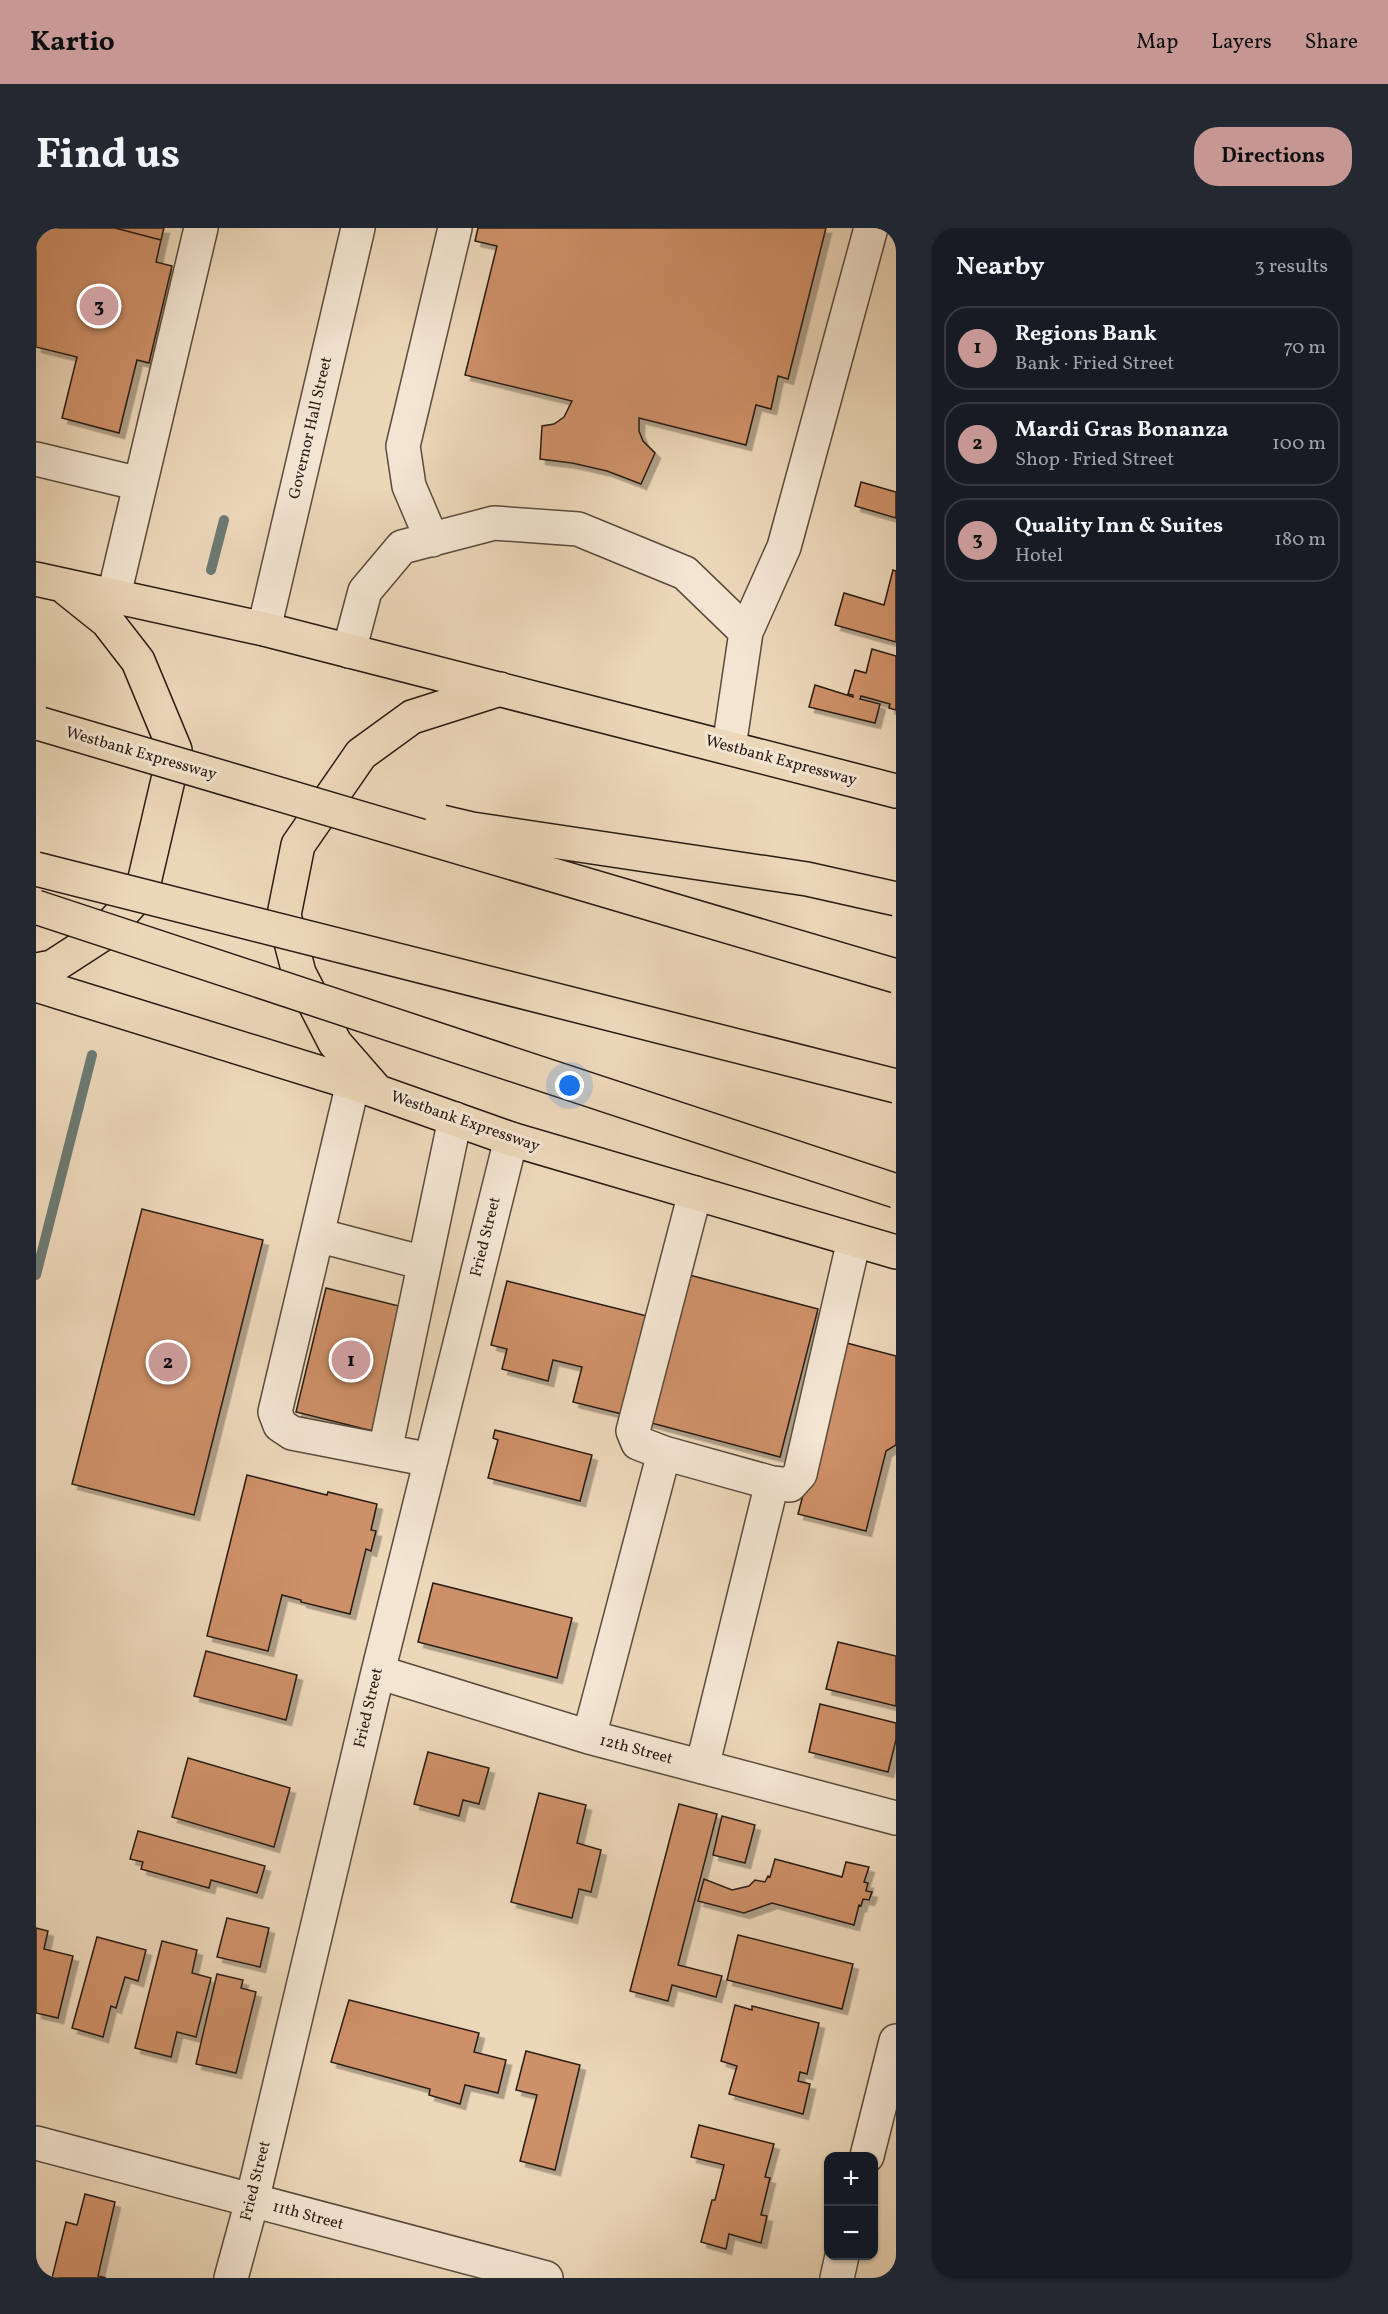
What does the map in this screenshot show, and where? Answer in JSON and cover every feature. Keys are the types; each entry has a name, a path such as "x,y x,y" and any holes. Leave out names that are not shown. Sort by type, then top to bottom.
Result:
{"main road":[{"name":"Westbank Expressway","path":"48,581 264,629 896,791"},
{"path":"36,970 52,968 103,934 142,891 175,750 138,661 107,621 48,581"},
{"path":"365,1087 335,1043 299,974 284,915 298,846 361,754 412,717 500,689"},
{"name":"Westbank Expressway","path":"896,899 807,879 472,829 41,724 896,976"},
{"path":"36,869 896,1086"},
{"path":"36,907 896,1191"},
{"name":"Westbank Expressway","path":"36,985 365,1087 511,1139 896,1252"}],"street":[{"path":"114,596 201,228"},
{"name":"Governor Hall Street","path":"264,629 358,228"},
{"path":"432,540 409,486 404,446 455,228"},
{"path":"729,747 746,632 784,547 871,228"},
{"path":"36,459 140,484"},
{"path":"349,651 365,591 402,547 494,523 578,530 685,573 746,632"},
{"path":"365,1087 317,1235 275,1412 280,1425 292,1432 430,1460"},
{"path":"385,1451 455,1119"},
{"name":"Fried Street","path":"231,2278 252,2201 430,1460 511,1139"},
{"path":"694,1193 633,1431 638,1443 664,1453 772,1483 790,1485 800,1474 854,1240"},
{"path":"317,1235 424,1263"},
{"path":"589,1737 664,1453"},
{"path":"702,1767 772,1483"},
{"name":"12th Street","path":"378,1672 589,1737 896,1818"},
{"path":"868,2152 896,2041"},
{"name":"11th Street","path":"36,2144 546,2278"},
{"path":"837,2278 841,2260"}],"building":[{"path":"36,228 115,228 161,240 156,262 172,266 149,363 137,360 119,433 62,418 77,357 36,347"},
{"path":"115,228 164,228 161,240"},
{"path":"478,228 826,228 788,379 778,376 771,409 756,405 746,445 639,418 639,431 643,441 655,453 641,484 607,471 540,459 542,426 554,424 564,417 572,401 465,375 497,246 475,241"},
{"path":"861,482 896,492 896,518 855,506"},
{"path":"893,570 896,571 896,642 835,625 844,593 884,605"},
{"path":"872,649 896,656 896,710 889,708 890,704 861,696 860,699 880,704 875,723 809,707 815,685 853,697 848,694 855,670 866,673"},
{"path":"142,1209 263,1240 194,1515 72,1484"},
{"path":"678,1272 818,1309 780,1457 640,1420"},
{"path":"507,1281 647,1316 622,1414 573,1402 582,1367 553,1360 548,1381 502,1369 507,1349 491,1345"},
{"path":"326,1288 407,1308 377,1432 296,1412"},
{"path":"843,1342 896,1356 896,1445 886,1451 866,1531 798,1514"},
{"path":"495,1430 592,1455 580,1501 488,1478 498,1440 493,1438"},
{"path":"247,1475 327,1495 328,1492 377,1504 371,1530 376,1531 371,1551 366,1549 350,1614 282,1595 268,1651 207,1636"},
{"path":"433,1583 572,1618 557,1678 418,1642"},
{"path":"838,1642 896,1656 896,1706 826,1689"},
{"path":"206,1651 297,1675 286,1720 194,1696"},
{"path":"820,1704 896,1723 896,1740 888,1772 809,1752"},
{"path":"428,1752 489,1768 479,1804 463,1800 459,1816 414,1804"},
{"path":"188,1758 290,1788 274,1847 172,1817"},
{"path":"539,1793 586,1805 577,1843 601,1850 591,1892 579,1889 572,1918 511,1902"},
{"path":"679,1804 717,1814 678,1965 722,1976 716,1997 672,1985 668,2001 630,1991"},
{"path":"722,1816 755,1825 745,1863 713,1855"},
{"path":"138,1831 265,1866 257,1893 211,1880 209,1888 141,1869 143,1862 130,1859"},
{"path":"775,1859 842,1877 846,1862 869,1867 864,1882 868,1883 866,1891 872,1892 869,1900 863,1899 861,1906 859,1905 854,1925 772,1903 744,1913 698,1901 704,1879 732,1890 749,1886 755,1880 765,1882 768,1876 770,1877"},
{"path":"227,1918 269,1928 260,1967 217,1957"},
{"path":"36,1928 48,1931 44,1949 73,1956 58,2018 36,2013"},
{"path":"738,1935 853,1964 842,2009 727,1980"},
{"path":"97,1937 146,1950 138,1981 125,1977 116,2008 111,2006 103,2037 72,2028"},
{"path":"162,1941 197,1950 192,1973 211,1978 196,2037 177,2032 171,2057 135,2048"},
{"path":"217,1974 243,1980 241,1988 256,1992 236,2073 196,2064"},
{"path":"349,2000 479,2033 474,2052 506,2060 498,2093 465,2085 460,2104 429,2095 430,2089 331,2062"},
{"path":"735,2005 752,2010 752,2006 819,2023 807,2074 800,2072 798,2081 810,2084 803,2114 729,2094 737,2066 721,2061"},
{"path":"526,2051 580,2065 555,2170 520,2161 537,2095 516,2090"},
{"path":"699,2125 774,2144 765,2177 770,2178 761,2215 767,2216 761,2243 729,2234 726,2249 701,2242 724,2165 691,2157"},
{"path":"85,2194 115,2202 98,2276 106,2278 52,2278 66,2222 77,2225"}],"waterway":[{"path":"211,570 224,520"},
{"path":"36,1275 92,1055"}],"place":[{"name":"Quality Inn & Suites","path":"99,306"},
{"name":"Regions Bank","path":"351,1360"},
{"name":"Mardi Gras Bonanza","path":"168,1362"}]}
